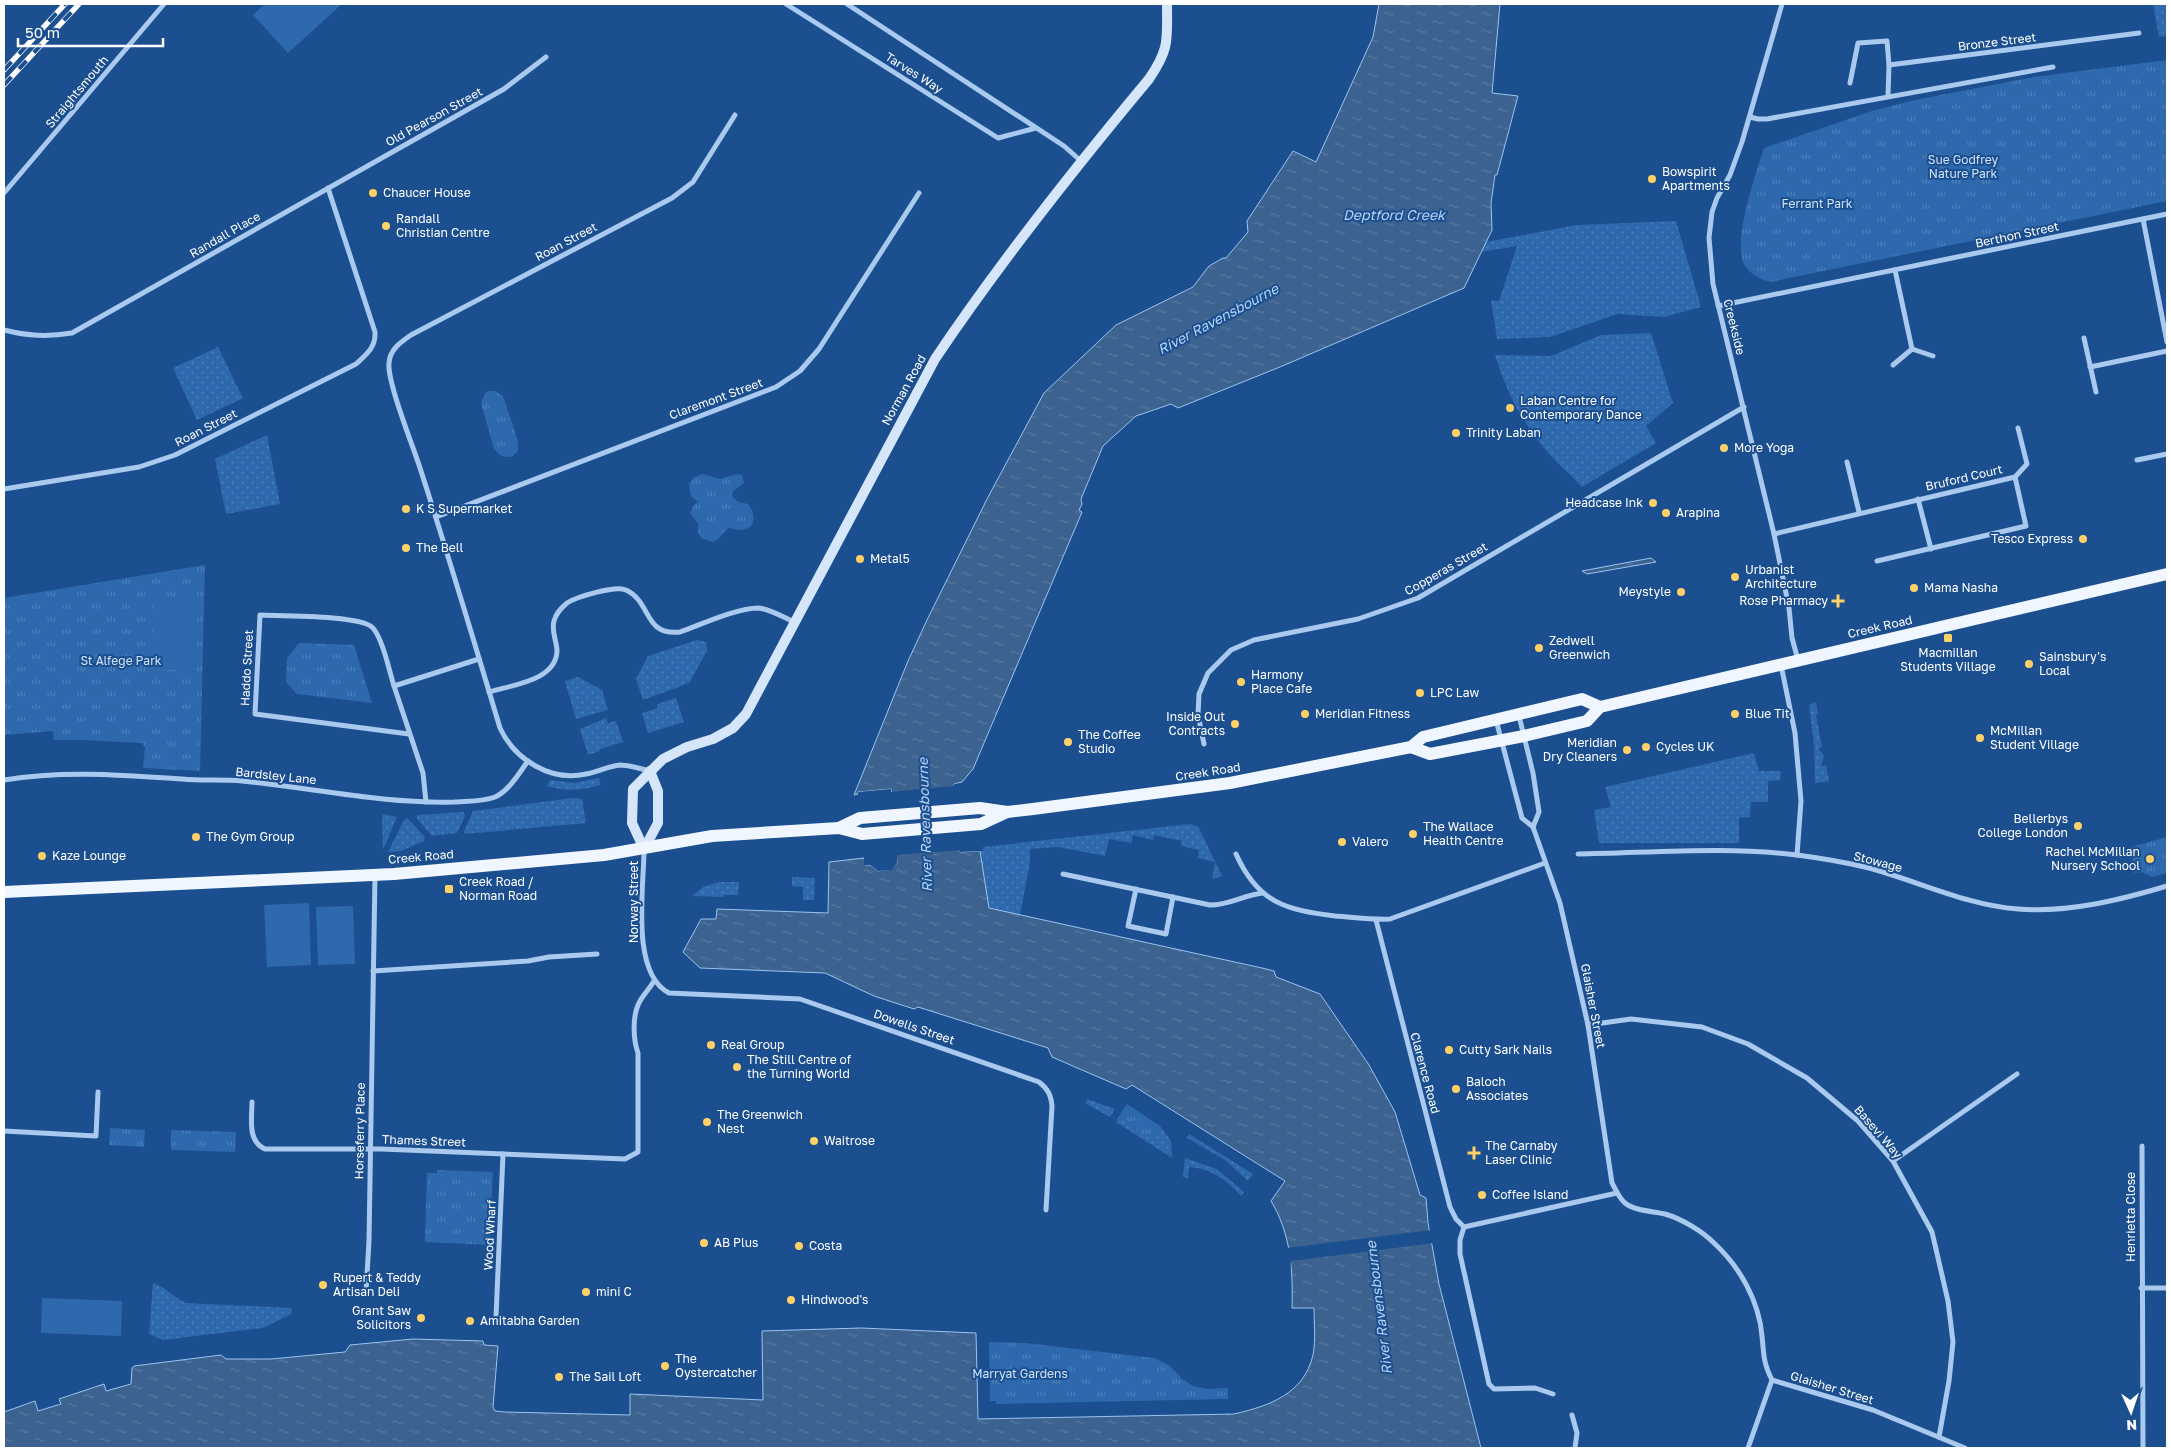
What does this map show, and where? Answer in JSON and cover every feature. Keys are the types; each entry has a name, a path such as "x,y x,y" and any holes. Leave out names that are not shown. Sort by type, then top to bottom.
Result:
{"main road":[{"name":"Norman Road","path":"644,849 632,823 633,789 650,771 672,753 713,739 732,728 746,714 934,359 978,296 1081,161 1149,79 1162,60 1167,46 1167,4"},
{"name":"Creek Road","path":"1411,747 1430,754 1524,736 1587,721 1600,707 2167,574"},
{"name":"Creek Road","path":"839,828 860,818 980,808 1006,812 1230,783 1411,747 1423,737 1582,699 1600,707"},
{"path":"644,849 658,823 658,791 650,771"},
{"name":"Creek Road","path":"4,892 375,874 604,855 644,849 693,838 839,828 862,834 981,824 1006,812"}],"street":[{"name":"Straightsmouth","path":"4,193 164,4"},
{"name":"Tarves Way","path":"786,4 998,138 1036,128"},
{"name":"Tarves Way","path":"847,4 1064,146 1081,161"},
{"name":"Creekside","path":"1782,4 1750,116 1730,175 1717,198 1712,212 1709,259 1718,306 1774,534 1792,638 1798,660"},
{"name":"Bronze Street","path":"1888,66 2139,33"},
{"path":"1850,83 1858,43 1887,41 1888,96"},
{"name":"Old Pearson Street","path":"328,188 504,89 546,56"},
{"path":"1750,116 1758,119 1767,118 2053,67"},
{"name":"Roan Street","path":"436,517 391,380 388,362 392,351 399,342 672,198 693,182 735,115"},
{"name":"Roan Street","path":"4,489 121,470 175,455 356,364 367,355 376,340 372,319 328,188"},
{"name":"Randall Place","path":"4,330 27,336 72,333 328,188"},
{"name":"Claremont Street","path":"436,517 776,387 800,371 819,349 919,193"},
{"name":"Berthon Street","path":"1718,306 2167,214"},
{"path":"2143,219 2167,342"},
{"path":"1895,270 1912,349"},
{"path":"2084,338 2096,392"},
{"path":"1912,349 1933,356"},
{"path":"1893,365 1912,349"},
{"path":"2090,367 2167,351"},
{"name":"Copperas Street","path":"1204,744 1198,715 1199,694 1208,674 1231,650 1254,640 1358,619 1418,598 1744,407"},
{"name":"Bruford Court","path":"1774,534 1859,512 2015,477 2027,464 2018,428"},
{"path":"2137,460 2167,454"},
{"path":"1847,462 1859,512"},
{"name":"Bruford Court","path":"1878,561 2026,526 2015,477"},
{"name":"Bruford Court","path":"1918,499 1931,549"},
{"path":"436,517 489,692 507,742 528,761 556,774 572,776 619,765 650,771"},
{"path":"489,692 537,677 548,671 555,662 557,651 553,623 558,611 569,602 611,589 625,589 637,598 658,629 668,633 680,632 746,610 758,608 769,610 794,622"},
{"name":"Haddo Street","path":"409,734 255,714 260,615 352,619 371,625 377,633 423,773 426,802"},
{"path":"394,686 479,659"},
{"path":"1781,664 1795,733 1801,801 1797,855"},
{"path":"1518,715 1536,786 1539,812 1533,827"},
{"name":"Glaisher Street","path":"1496,720 1522,818 1533,827 1560,903 1588,1025 1612,1184 1617,1192 1625,1203 1635,1208 1667,1215 1696,1229 1714,1242 1730,1260 1752,1294 1759,1315 1764,1365 1772,1380 1873,1410 1965,1448"},
{"name":"Bardsley Lane","path":"4,780 25,776 73,774 240,781 426,802 488,800 497,797 506,790 528,761"},
{"name":"Norway Street","path":"644,849 642,936 649,970 654,981"},
{"name":"Stowage","path":"1578,854 1731,851 1797,855 1865,868 1968,900 2018,909 2064,909 2136,895 2167,886"},
{"path":"1236,854 1250,879 1276,902 1298,911 1376,920 1390,919 1545,863"},
{"name":"Horseferry Place","path":"366,1292 369,1240 375,874"},
{"path":"1063,874 1210,905 1230,904 1245,896 1264,893"},
{"path":"1136,889 1128,926 1166,934 1173,897"},
{"name":"Clarence Road","path":"1376,920 1450,1207 1456,1219 1464,1227"},
{"path":"373,971 528,961 549,957 597,954"},
{"name":"Thames Street","path":"252,1102 254,1141 265,1149 369,1149 625,1160 638,1152 638,1053 634,1042 635,1024 639,1002 654,981"},
{"name":"Dowells Street","path":"654,981 660,988 669,993 800,999 1039,1082 1047,1088 1051,1096 1052,1106 1046,1210"},
{"name":"Basevi Way","path":"1588,1025 1631,1019 1702,1027 1748,1044 1807,1078 1858,1121 1893,1161 1932,1232 1948,1301 1953,1342 1949,1381 1939,1437"},
{"path":"1893,1161 2017,1074"},
{"path":"4,1131 96,1136 98,1092"},
{"name":"Henrietta Close","path":"2142,1146 2143,1448"},
{"name":"Wood Wharf","path":"496,1317 504,1154"},
{"path":"1553,1394 1535,1388 1494,1389 1489,1384 1460,1254 1460,1240 1464,1227 1617,1192"},
{"path":"2141,1288 2167,1288"},
{"path":"1748,1448 1772,1380"},
{"path":"1572,1415 1577,1434 1575,1448"}],"green space":[{"path":"265,4 342,4 288,53 253,15"},
{"path":"2153,4 2167,4 2167,36 2159,37"},
{"name":"Sue Godfrey Nature Park","path":"2167,60 2167,201 1770,282 1753,274 1745,266 1741,256 1743,226 1746,208 1764,148 1872,111 1915,100 2034,77"},
{"path":"1676,221 1701,307 1664,317 1618,314 1550,337 1497,339 1491,300 1499,301 1517,246 1481,252 1486,242 1577,225"},
{"path":"1651,333 1673,403 1646,426 1656,443 1582,487 1551,456 1533,434 1517,409 1499,369 1495,355 1551,356 1601,335"},
{"path":"218,347 243,398 197,420 173,368"},
{"path":"495,391 503,396 518,441 518,451 511,457 501,456 494,449 481,403 485,393"},
{"path":"267,435 280,504 226,514 215,459"},
{"path":"703,474 720,479 737,474 742,475 744,483 733,491 732,496 738,502 748,504 751,508 753,520 750,527 740,530 728,528 713,542 701,538 698,532 698,524 690,513 698,502 691,496 689,484 693,478"},
{"name":"St Alfege Park","path":"205,565 200,771 143,768 145,747 142,743 54,740 53,731 4,735 4,598"},
{"path":"154,598 196,599 194,670 152,669"},
{"path":"697,640 706,642 707,651 689,683 643,700 636,679 648,656"},
{"path":"299,643 354,645 372,703 297,694 286,682 287,658"},
{"path":"578,677 602,690 608,710 576,719 565,681"},
{"path":"676,698 684,722 648,733 642,713 658,708 657,704"},
{"path":"1816,702 1818,714 1816,715 1822,747 1818,748 1824,756 1821,766 1826,765 1829,781 1815,783 1814,745 1809,705"},
{"path":"606,718 608,723 616,721 623,742 588,755 580,729"},
{"path":"1754,753 1759,771 1781,771 1780,780 1768,781 1768,802 1751,802 1750,817 1739,818 1739,843 1599,843 1594,810 1611,807 1605,787"},
{"path":"599,778 601,785 588,788 568,790 547,786 550,780 574,783"},
{"path":"573,798 582,799 586,823 465,834 464,831 473,811"},
{"path":"464,812 465,816 457,833 432,836 417,819 417,815"},
{"path":"382,814 397,817 383,850"},
{"path":"407,818 425,837 424,841 401,851 388,852 403,822"},
{"path":"1191,824 1199,828 1222,876 1212,879 1215,862 1198,858 1199,850 1181,846 1182,841 1154,835 1153,840 1133,835 1131,843 1109,839 1105,856 1058,847 1030,849 1030,862 1020,915 989,908 980,851 983,850 983,847"},
{"name":"Rachel McMillan Nursery School","path":"2167,837 2167,873 2152,877 2142,872 2134,873 2131,847"},
{"path":"792,877 815,878 814,900 803,900 803,887 792,886"},
{"path":"719,882 739,882 738,895 724,895 724,897 692,896 703,887"},
{"path":"309,903 311,965 267,967 264,905"},
{"path":"353,906 355,964 318,965 316,907"},
{"path":"1087,1099 1115,1109 1110,1117 1085,1103"},
{"path":"1127,1104 1160,1126 1153,1138 1119,1116"},
{"path":"1119,1116 1153,1137 1160,1126 1171,1141 1172,1158 1116,1122"},
{"path":"110,1128 145,1130 144,1147 109,1145"},
{"path":"171,1130 236,1132 235,1152 171,1150"},
{"path":"1189,1134 1253,1174 1248,1181 1225,1160 1187,1138"},
{"path":"1185,1158 1217,1169 1244,1192 1241,1196 1218,1176 1197,1168 1189,1167 1188,1178 1183,1177"},
{"path":"437,1170 493,1172 490,1245 425,1242 427,1173 437,1173"},
{"path":"153,1283 186,1303 292,1308 291,1314 263,1328 163,1340 149,1334"},
{"path":"42,1298 122,1301 121,1336 41,1333"},
{"name":"Marryat Gardens","path":"989,1342 1025,1343 1154,1358 1169,1365 1182,1379 1193,1386 1207,1389 1228,1388 1228,1399 996,1404 996,1401 990,1401"}],"water":[{"name":"Deptford Creek","path":"1379,4 1500,4 1492,93 1518,96 1497,175 1495,175 1491,203 1492,230 1464,288 1280,367 1178,408 1171,404 1136,416 1103,446 1081,499 1082,504 1079,510 1082,512 973,769 962,782 954,784 960,852 980,851 989,908 1274,971 1276,977 1320,994 1369,1065 1395,1112 1420,1195 1426,1198 1428,1223 1439,1284 1481,1448 4,1448 4,1412 35,1401 38,1411 61,1404 59,1399 104,1384 106,1391 131,1384 132,1368 134,1366 221,1355 226,1359 271,1359 345,1352 350,1345 413,1339 483,1341 484,1345 498,1346 493,1407 495,1411 505,1412 630,1415 630,1394 763,1400 762,1331 861,1328 976,1333 978,1419 1234,1414 1272,1402 1293,1389 1302,1380 1313,1355 1315,1337 1314,1308 1292,1308 1291,1266 1287,1239 1271,1201 1285,1181 1132,1085 1126,1089 1052,1057 1048,1048 918,1007 914,1009 874,996 825,973 700,968 683,952 701,919 716,919 717,909 828,913 829,862 864,858 865,865 870,865 878,871 892,869 897,863 891,789 858,792 858,794 854,795 908,661 927,620 987,499 1044,393 1116,325 1193,287 1209,266 1226,258 1248,232 1247,221 1293,151 1316,162 1373,37"},
{"path":"1651,558 1656,562 1587,574 1582,571"}],"pier":[{"path":"965,783 956,786 962,850 980,848 983,851 960,852 959,850 897,855 897,863 892,870 878,871 870,865 864,865 864,856 867,862 872,862 879,868 890,867 895,862 888,792 861,794 859,797 858,792 891,789 891,792 954,786 954,784"},
{"path":"1432,1230 1434,1243 1291,1261 1290,1274 1287,1248"}],"railway":[{"path":"4,70 65,4"},
{"path":"4,85 79,4"}],"place":[{"name":"Bowspirit Apartments","path":"1652,179"},
{"name":"Chaucer House","path":"373,193"},
{"name":"Randall Christian Centre","path":"386,226"},
{"name":"Laban Centre for Contemporary Dance","path":"1510,408"},
{"name":"Trinity Laban","path":"1456,433"},
{"name":"More Yoga","path":"1724,448"},
{"name":"Headcase Ink","path":"1653,503"},
{"name":"K S Supermarket","path":"406,509"},
{"name":"Arapina","path":"1666,513"},
{"name":"Tesco Express","path":"2083,539"},
{"name":"The Bell","path":"406,548"},
{"name":"Metal5","path":"860,559"},
{"name":"Urbanist Architecture","path":"1735,577"},
{"name":"Mama Nasha","path":"1914,588"},
{"name":"Meystyle","path":"1681,592"},
{"name":"Rose Pharmacy","path":"1838,601"},
{"name":"Macmillan Students Village","path":"1948,638"},
{"name":"Zedwell Greenwich","path":"1539,648"},
{"name":"Sainsbury's Local","path":"2029,664"},
{"name":"Harmony Place Cafe","path":"1241,682"},
{"name":"LPC Law","path":"1420,693"},
{"name":"Meridian Fitness","path":"1305,714"},
{"name":"Blue Tit","path":"1735,714"},
{"name":"Inside Out Contracts","path":"1235,724"},
{"name":"McMillan Student Village","path":"1980,738"},
{"name":"The Coffee Studio","path":"1068,742"},
{"name":"Cycles UK","path":"1646,747"},
{"name":"Meridian Dry Cleaners","path":"1627,750"},
{"name":"Bellerbys College London","path":"2078,826"},
{"name":"The Wallace Health Centre","path":"1413,834"},
{"name":"The Gym Group","path":"196,837"},
{"name":"Valero","path":"1342,842"},
{"name":"Kaze Lounge","path":"42,856"},
{"name":"Rachel McMillan Nursery School","path":"2150,859"},
{"name":"Creek Road / Norman Road","path":"449,889"},
{"name":"Real Group","path":"711,1045"},
{"name":"Cutty Sark Nails","path":"1449,1050"},
{"name":"The Still Centre of the Turning World","path":"737,1067"},
{"name":"Baloch Associates","path":"1456,1089"},
{"name":"The Greenwich Nest","path":"707,1122"},
{"name":"Waitrose","path":"814,1141"},
{"name":"The Carnaby Laser Clinic","path":"1474,1153"},
{"name":"Coffee Island","path":"1482,1195"},
{"name":"AB Plus","path":"704,1243"},
{"name":"Costa","path":"799,1246"},
{"name":"Rupert & Teddy Artisan Deli","path":"323,1285"},
{"name":"mini C","path":"586,1292"},
{"name":"Hindwood's","path":"791,1300"},
{"name":"Grant Saw Solicitors","path":"421,1318"},
{"name":"Amitabha Garden","path":"470,1321"},
{"name":"The Oystercatcher","path":"665,1366"},
{"name":"The Sail Loft","path":"559,1377"}],"park label":[{"name":"Ferrant Park","path":"1817,204"}],"water label":[{"name":"River Ravensbourne","path":"1218,319"},
{"name":"River Ravensbourne","path":"925,825"},
{"name":"River Ravensbourne","path":"1379,1308"}]}
